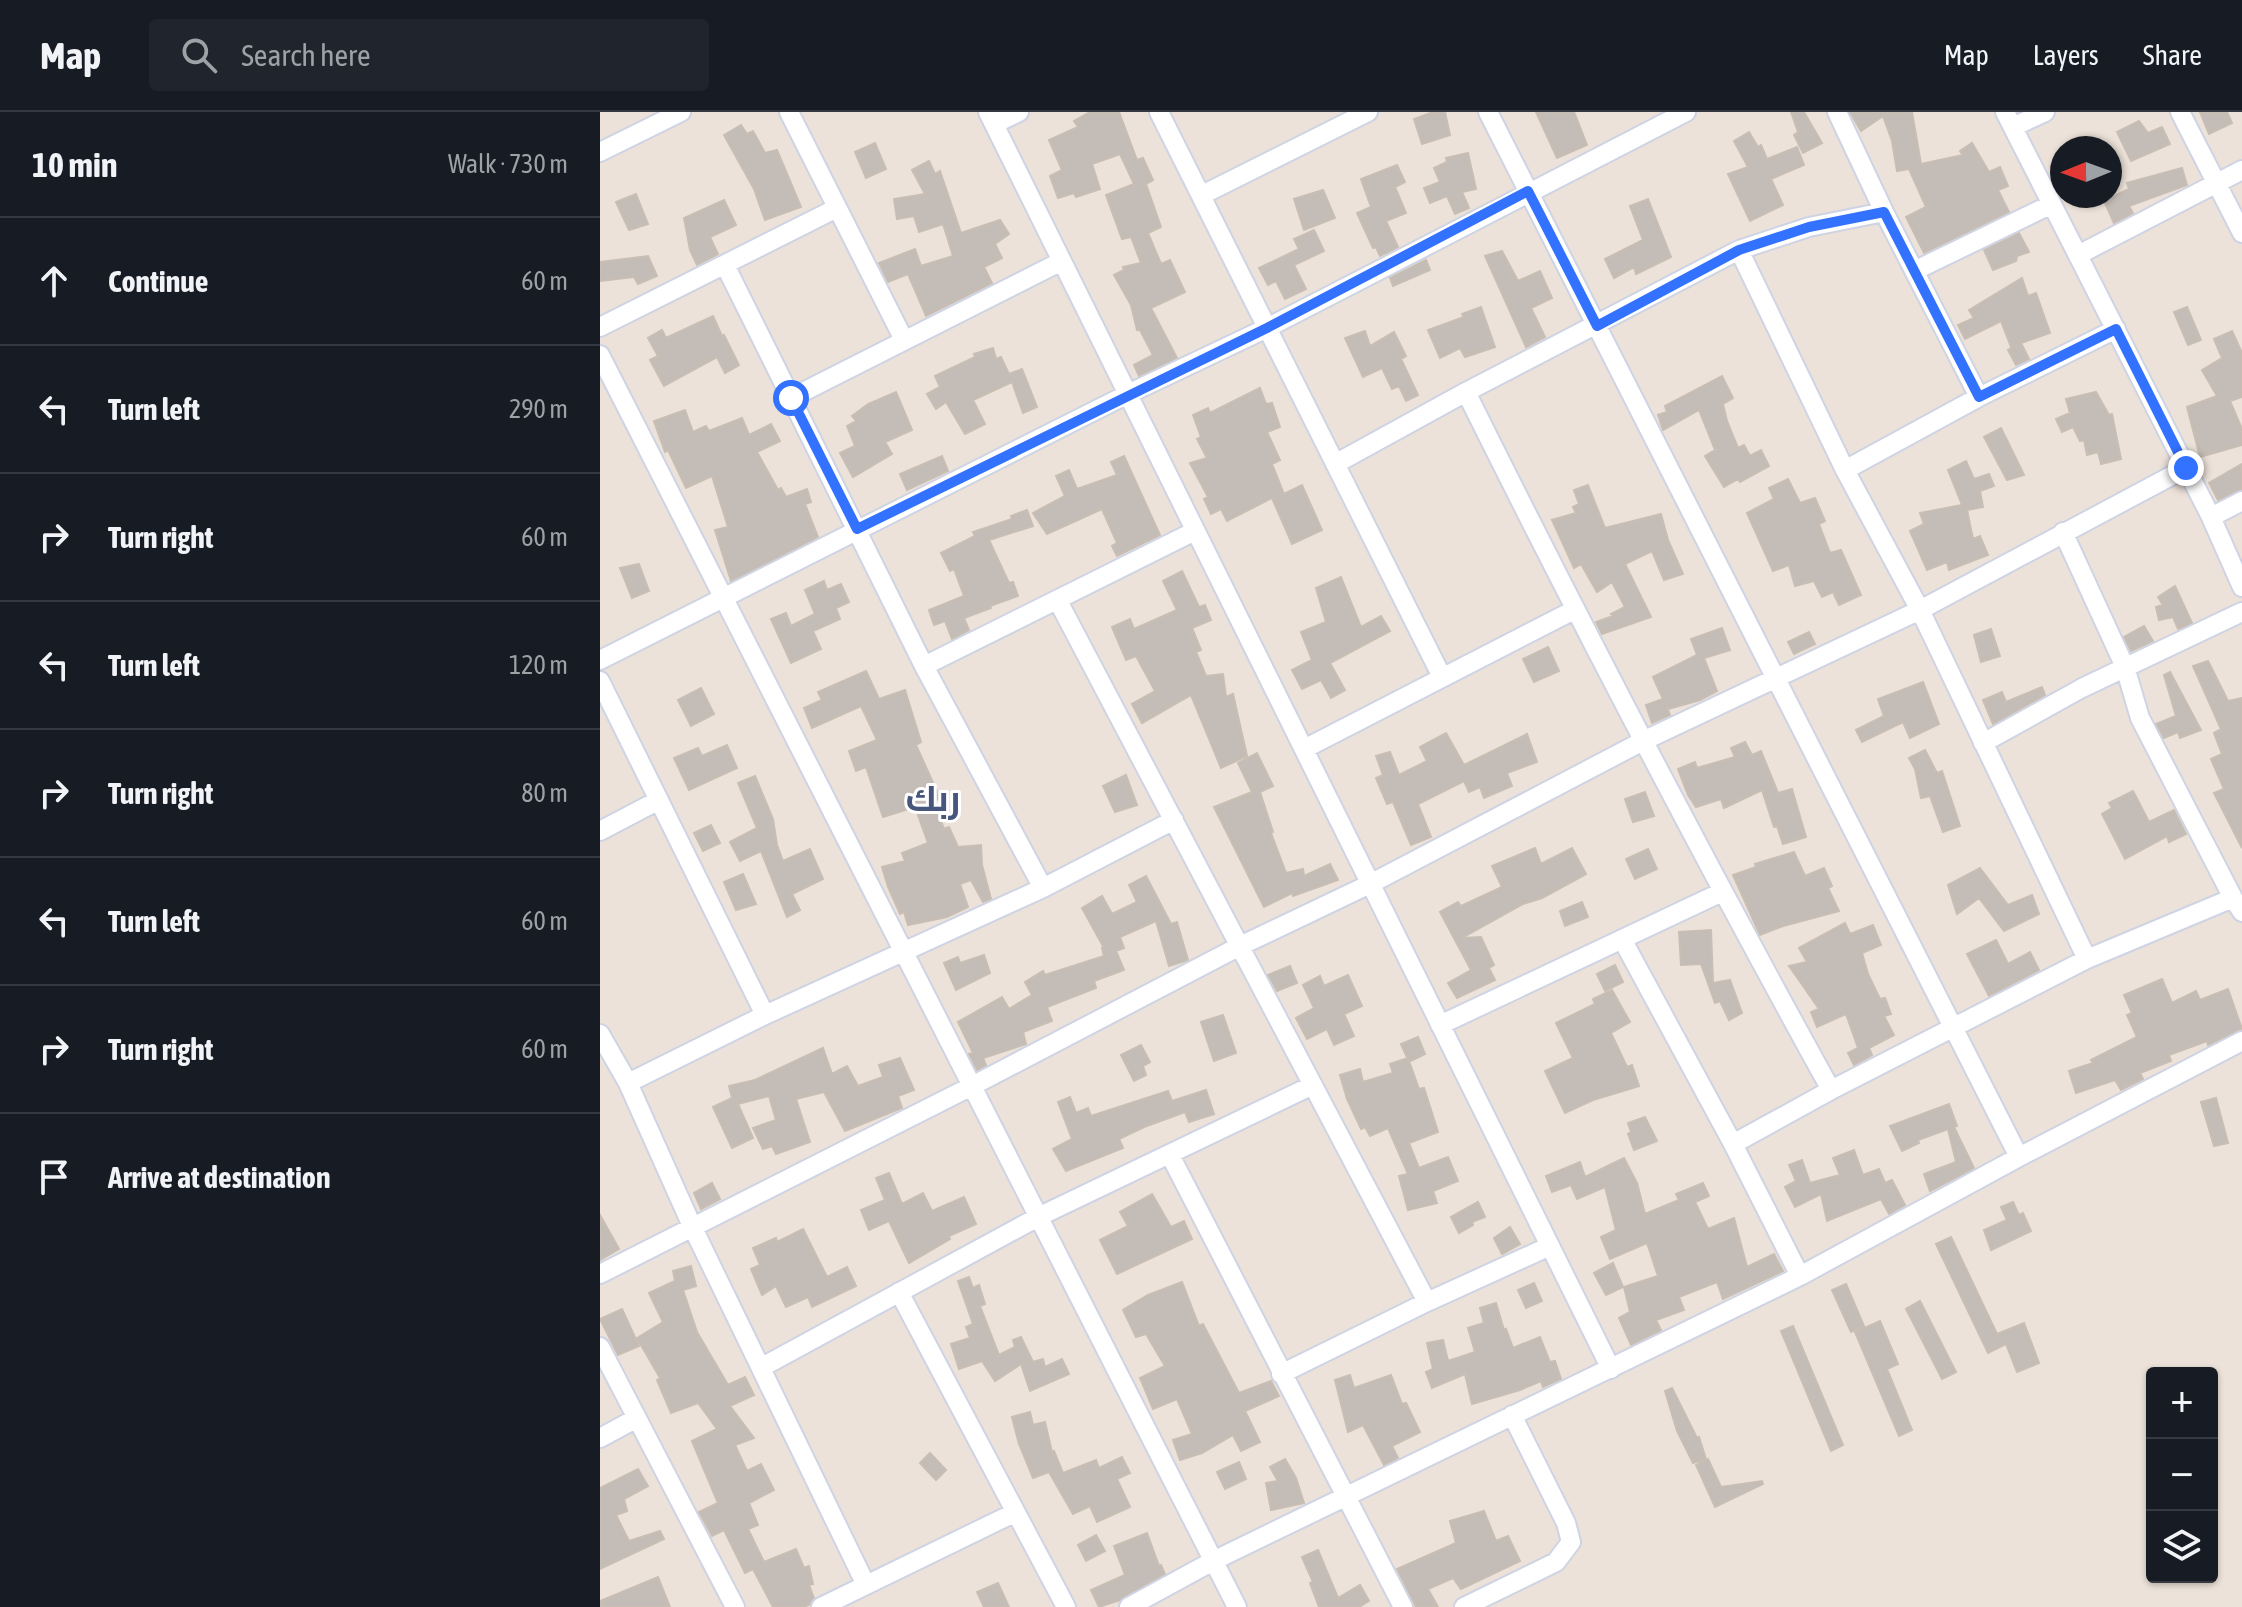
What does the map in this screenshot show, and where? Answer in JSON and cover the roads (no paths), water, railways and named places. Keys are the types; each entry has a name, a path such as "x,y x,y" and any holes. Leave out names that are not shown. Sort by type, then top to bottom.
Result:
{"street":[{"path":"600,152 681,112"},
{"path":"789,112 904,340"},
{"path":"1019,112 991,118 1611,1369"},
{"path":"1159,112 1442,677"},
{"path":"1202,195 1330,120 1368,112"},
{"path":"1488,112 2019,1157"},
{"path":"600,660 1128,394 1267,328 1686,112"},
{"path":"1837,112 1884,212 1979,397"},
{"path":"2045,112 2009,120 2050,200"},
{"path":"2180,112 2242,233"},
{"path":"2078,255 2242,170"},
{"path":"1914,271 2050,205"},
{"path":"600,327 837,208"},
{"path":"2054,208 2211,517 2242,587"},
{"path":"1335,464 1739,250 1809,227 1884,212"},
{"path":"1739,250 1845,470 1920,610 2087,959"},
{"path":"791,398 1062,261"},
{"path":"725,265 924,666 1043,888"},
{"path":"1845,470 1979,397 2116,329"},
{"path":"600,355 1237,1607"},
{"path":"1466,392 1574,610 1722,892 1831,1090"},
{"path":"600,1274 1240,946 1370,884 1643,741 1920,610 2186,468"},
{"path":"2211,517 2242,501"},
{"path":"924,666 1195,531"},
{"path":"1733,1144 1952,1026 2087,959 2237,905 2140,718 2125,667 2063,532"},
{"path":"1058,601 1427,1302"},
{"path":"1304,749 1574,610"},
{"path":"1983,743 2082,688 2242,612"},
{"path":"600,681 765,1015"},
{"path":"600,831 659,800"},
{"path":"628,1083 765,1015 1043,888 1174,820"},
{"path":"1440,1025 1722,892"},
{"path":"1622,939 1733,1144 1800,1276"},
{"path":"600,1034 628,1083 692,1226 866,1585"},
{"path":"1129,1607 1213,1561 1800,1276 2242,1041"},
{"path":"762,1367 1038,1217 1313,1085"},
{"path":"1170,1155 1403,1607"},
{"path":"1281,1374 1550,1246"},
{"path":"899,1292 1066,1607"},
{"path":"600,1347 735,1607"},
{"path":"1464,1607 1556,1562 1571,1542 1566,1523 1512,1415"},
{"path":"600,1438 637,1418"},
{"path":"821,1607 1014,1513"}],"district":[{"name":"ربك","path":"933,798"}]}
